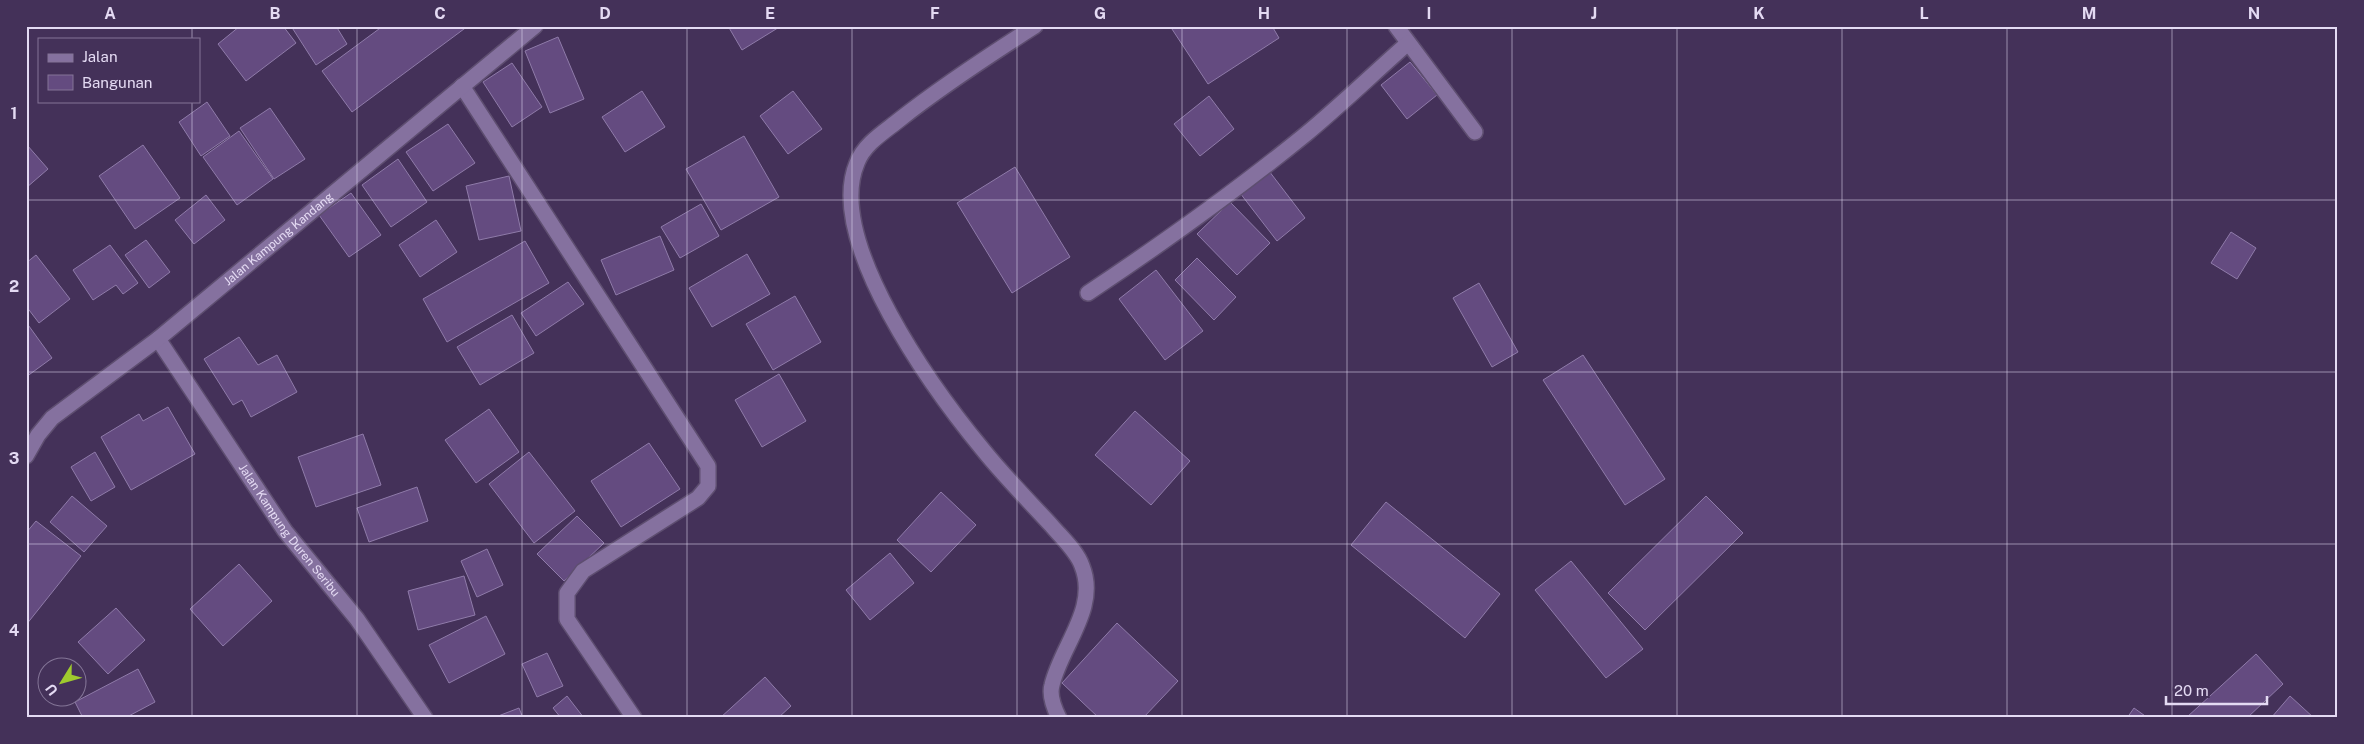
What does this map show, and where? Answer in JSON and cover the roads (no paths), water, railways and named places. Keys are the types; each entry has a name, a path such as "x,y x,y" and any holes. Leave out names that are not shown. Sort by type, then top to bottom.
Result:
{"street":[{"name":"Jalan Kampung Kandang","path":"26,456 38,435 52,418 158,339 462,86 518,31 536,26"},
{"path":"1034,26 930,95 873,140 857,162 851,188 852,215 863,254 880,294 902,336 983,451 1067,543 1082,565 1087,590 1079,620 1051,686 1053,707 1059,718"},
{"path":"1396,26 1475,132"},
{"path":"1088,293 1147,254 1238,187 1306,133 1408,42"},
{"path":"462,86 708,466 708,486 698,498 583,570 567,593 567,618 634,718"},
{"name":"Jalan Kampung Duren Seribu","path":"158,339 285,531 357,619 426,718"}]}
